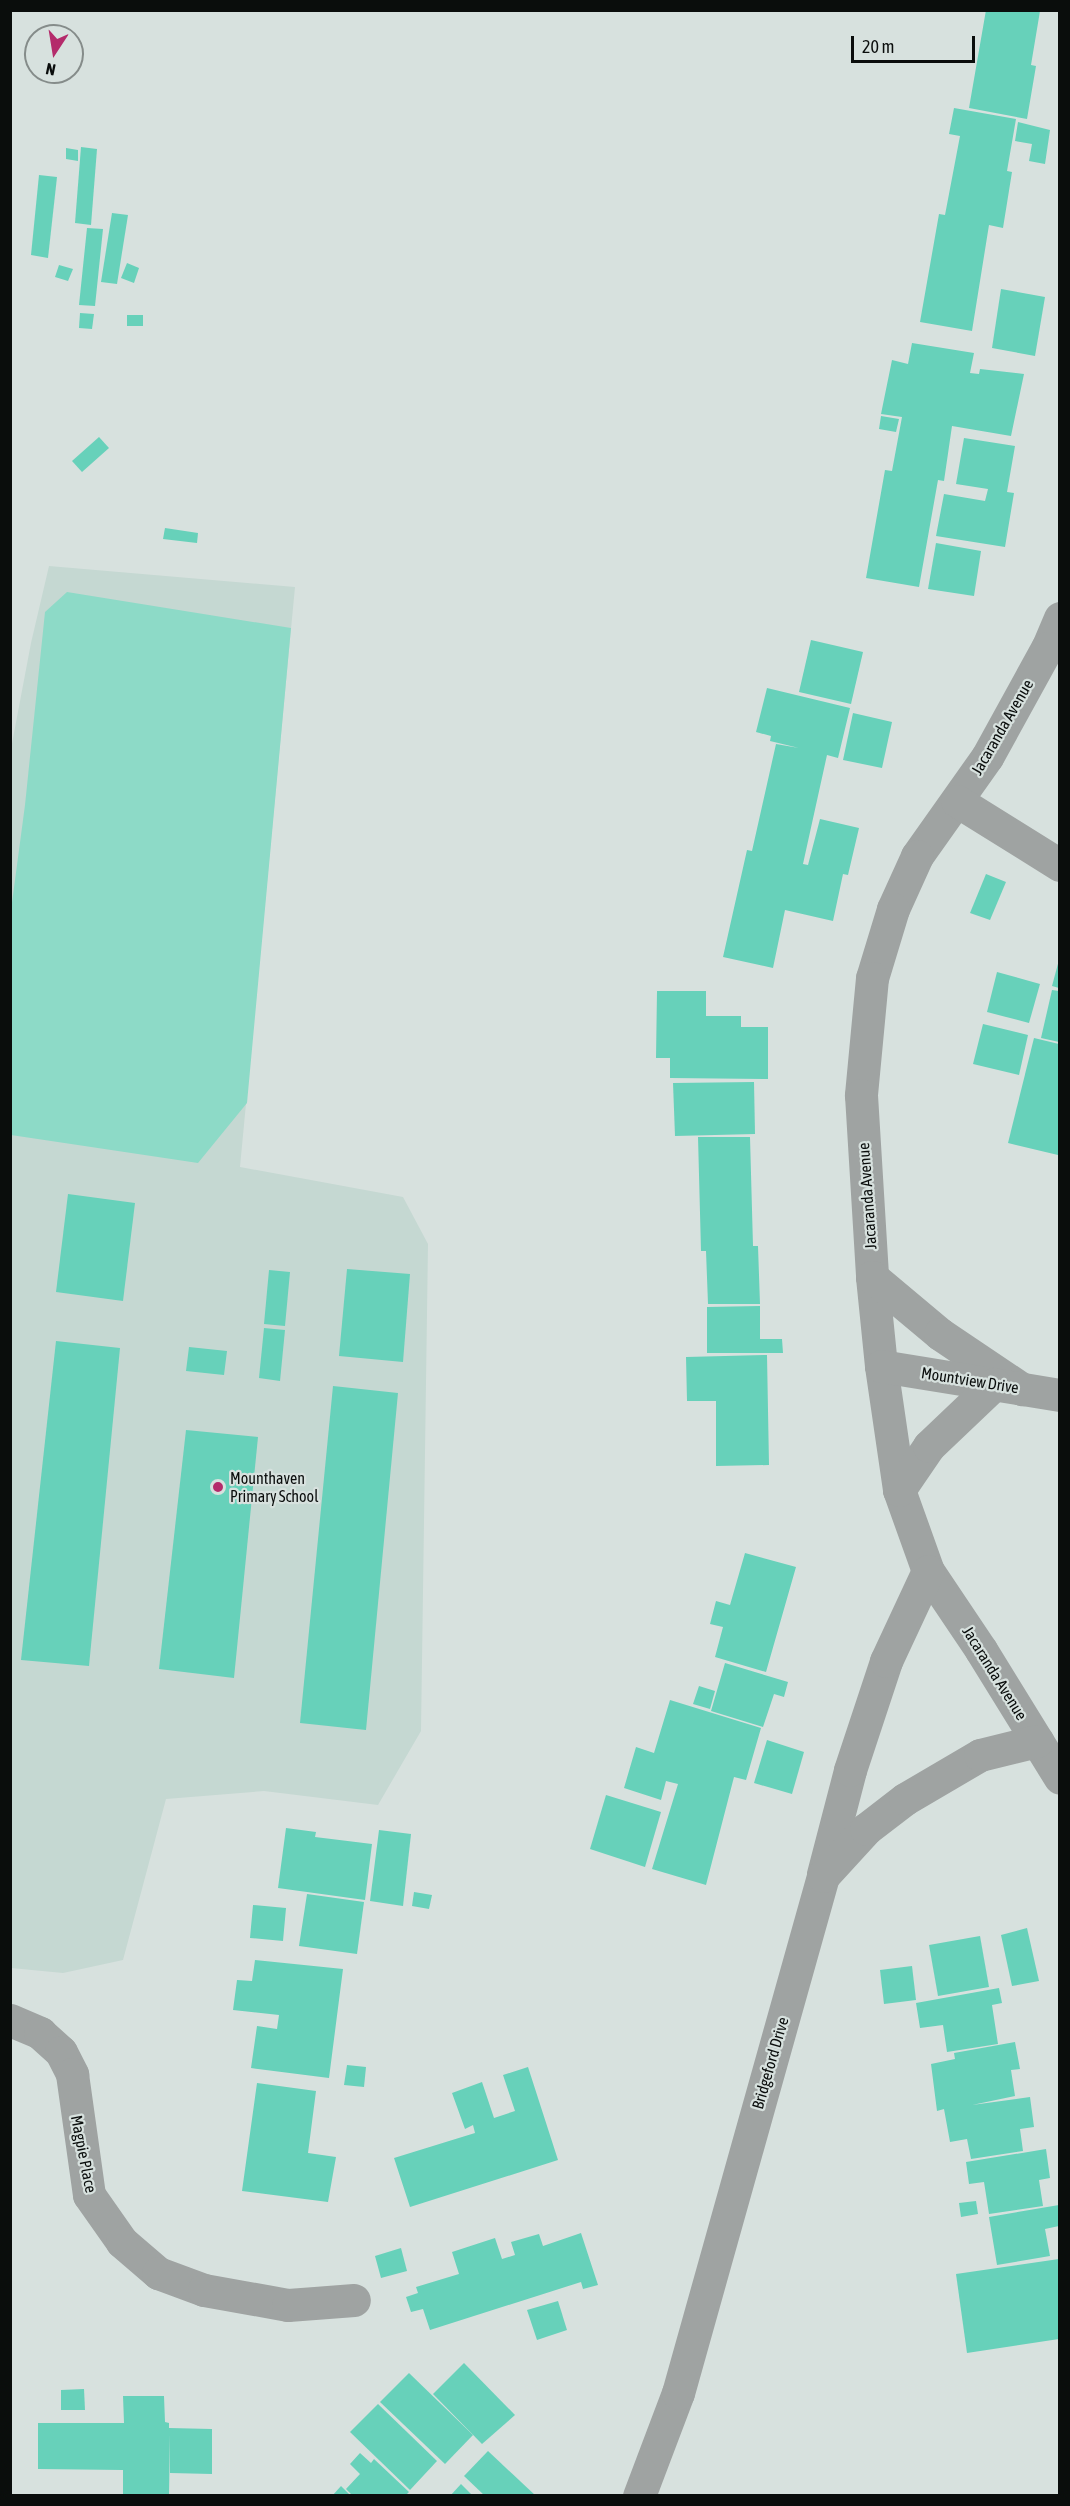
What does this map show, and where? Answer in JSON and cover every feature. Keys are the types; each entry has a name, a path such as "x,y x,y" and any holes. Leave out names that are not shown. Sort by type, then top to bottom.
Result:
{"street":[{"name":"Jacaranda Avenue","path":"1059,618 1047,648 987,757 917,856 893,909 872,978 861,1095 872,1277 881,1366 899,1490 928,1571 981,1650 1059,1778"},
{"path":"957,801 1059,865"},
{"path":"872,1277 940,1334 1008,1386 929,1446 899,1490"},
{"name":"Mountview Drive","path":"881,1366 1059,1395"},
{"path":"823,1876 850,1770 886,1661 928,1571"},
{"name":"Bridgeford Drive","path":"639,2496 678,2393 823,1876 866,1829 905,1799 980,1755 1037,1740"},
{"name":"Magpie Place","path":"10,2020 40,2032 61,2052 72,2074 81,2154 89,2195 122,2242 158,2273 204,2290 288,2305 354,2300"}],"shaded area":[{"name":"Mounthaven Primary School","path":"49,566 295,587 240,1167 403,1197 428,1244 421,1731 378,1805 264,1791 166,1799 123,1960 63,1973 11,1968 10,754 31,643"}],"green space":[{"path":"67,592 291,628 247,1103 198,1163 11,1135 11,910 25,805 45,612"}],"building":[{"path":"986,10 1040,11 1031,65 1036,66 1027,119 969,108"},
{"path":"954,108 1016,119 1007,171 1012,172 1003,228 989,225 972,331 920,322 939,214 945,215 960,136 949,134"},
{"path":"1018,122 1050,130 1045,164 1029,161 1032,144 1015,141"},
{"path":"81,147 97,149 91,225 75,223"},
{"path":"66,148 78,150 78,161 66,159"},
{"path":"39,175 57,177 48,258 31,255"},
{"path":"112,213 128,215 117,284 101,282"},
{"path":"87,228 103,229 95,306 79,305"},
{"path":"127,263 139,268 134,283 121,278"},
{"path":"59,265 73,269 68,281 55,277"},
{"path":"1001,289 1045,297 1035,356 992,348"},
{"path":"80,313 94,314 92,329 79,328"},
{"path":"127,315 143,315 143,326 127,326"},
{"path":"912,343 974,353 970,373 979,374 980,369 1024,374 1011,436 952,426 944,481 938,480 919,587 866,578 885,470 892,471 902,417 881,414 892,360 908,364"},
{"path":"881,416 899,419 896,432 879,429"},
{"path":"99,437 109,448 82,472 72,461"},
{"path":"964,438 1015,446 1007,492 1014,493 1005,547 936,536 944,494 985,501 988,489 956,484"},
{"path":"165,528 198,533 197,543 163,539"},
{"path":"936,543 981,551 974,596 928,589"},
{"path":"811,640 863,652 851,704 799,692"},
{"path":"767,688 850,708 838,758 827,755 803,864 808,865 820,819 859,828 848,875 843,874 833,921 785,910 773,968 723,957 747,850 752,851 776,744 799,748 770,741 771,736 756,732"},
{"path":"853,713 892,722 882,768 843,760"},
{"path":"986,874 1006,882 990,920 970,913"},
{"path":"1059,960 1059,988 1052,986"},
{"path":"997,972 1040,984 1029,1023 987,1012"},
{"path":"1052,990 1059,991 1059,1042 1041,1038"},
{"path":"657,991 706,991 706,1016 741,1016 741,1027 768,1027 768,1079 670,1078 670,1058 656,1058"},
{"path":"983,1024 1028,1035 1019,1075 973,1064"},
{"path":"1034,1038 1059,1044 1058,1155 1008,1143"},
{"path":"754,1082 755,1134 675,1136 673,1083"},
{"path":"698,1137 750,1137 753,1246 758,1246 760,1304 708,1304 706,1251 701,1251"},
{"path":"68,1194 135,1203 123,1301 56,1292"},
{"path":"347,1269 410,1274 403,1362 339,1356"},
{"path":"269,1270 290,1272 285,1326 264,1324"},
{"path":"760,1306 760,1339 782,1339 783,1353 707,1353 707,1307"},
{"path":"264,1328 285,1330 280,1381 259,1378"},
{"path":"56,1341 120,1348 89,1666 21,1660"},
{"path":"189,1347 227,1351 224,1375 186,1371"},
{"path":"767,1355 769,1465 716,1466 716,1401 687,1401 686,1357"},
{"path":"333,1386 398,1393 366,1730 300,1723"},
{"path":"186,1430 258,1437 234,1678 159,1669"},
{"path":"745,1553 796,1567 766,1672 715,1657 723,1627 710,1624 716,1601 730,1605"},
{"path":"725,1663 788,1682 784,1697 774,1694 763,1727 711,1711"},
{"path":"699,1686 715,1691 710,1709 693,1704"},
{"path":"670,1700 761,1728 746,1780 734,1777 706,1885 652,1869 678,1784 666,1781 661,1800 624,1788 636,1747 654,1753"},
{"path":"767,1740 804,1752 792,1794 754,1783"},
{"path":"606,1795 661,1812 645,1867 590,1849"},
{"path":"286,1828 316,1832 315,1837 372,1844 365,1900 278,1888"},
{"path":"379,1830 411,1834 403,1906 370,1901"},
{"path":"414,1892 432,1895 429,1909 412,1906"},
{"path":"307,1894 364,1902 357,1954 299,1946"},
{"path":"253,1905 286,1908 283,1941 250,1938"},
{"path":"1027,1928 1039,1981 1012,1986 1001,1935"},
{"path":"980,1936 989,1987 938,1996 929,1945"},
{"path":"255,1960 343,1969 329,2078 251,2068 257,2026 277,2029 279,2015 233,2010 237,1980 252,1981"},
{"path":"912,1966 916,2000 884,2004 880,1970"},
{"path":"999,1988 1002,2003 992,2005 998,2044 947,2052 943,2025 920,2028 916,2003"},
{"path":"1015,2042 1020,2069 1011,2070 1015,2096 972,2105 1030,2097 1034,2127 1020,2129 1023,2151 971,2159 967,2139 950,2142 944,2109 937,2111 931,2064 955,2059 954,2053"},
{"path":"347,2065 366,2067 364,2087 344,2085"},
{"path":"528,2067 558,2160 410,2207 394,2158 475,2133 473,2125 465,2129 452,2093 482,2082 494,2118 515,2111 503,2075"},
{"path":"257,2083 316,2091 308,2153 336,2157 328,2202 242,2191"},
{"path":"1046,2149 1050,2178 1039,2180 1043,2206 989,2214 984,2182 969,2184 966,2162"},
{"path":"976,2201 978,2214 961,2217 959,2203"},
{"path":"1059,2205 1059,2226 1045,2229 1050,2256 997,2265 989,2217"},
{"path":"581,2233 598,2285 583,2289 581,2282 430,2330 423,2309 411,2312 406,2297 418,2293 416,2287 459,2274 452,2252 495,2238 502,2259 515,2255 511,2242 539,2234 543,2246"},
{"path":"401,2248 407,2271 381,2278 375,2256"},
{"path":"1059,2259 1059,2339 967,2353 956,2274"},
{"path":"558,2301 567,2330 537,2340 527,2310"},
{"path":"464,2363 515,2415 482,2444 433,2394"},
{"path":"409,2373 473,2435 445,2464 380,2402"},
{"path":"84,2389 85,2410 61,2410 61,2390"},
{"path":"123,2396 164,2396 165,2422 169,2423 169,2428 212,2429 212,2474 170,2473 170,2434 169,2496 123,2496 123,2470 38,2469 38,2423 124,2423"},
{"path":"378,2404 437,2461 410,2490 350,2432"},
{"path":"488,2451 536,2496 485,2496 464,2476"},
{"path":"360,2453 371,2463 374,2459 409,2492 405,2496 353,2496 346,2489 360,2474 350,2464"},
{"path":"461,2484 473,2496 450,2496"},
{"path":"341,2486 351,2496 332,2496"}],"place":[{"name":"Mounthaven Primary School","path":"218,1487"}]}
